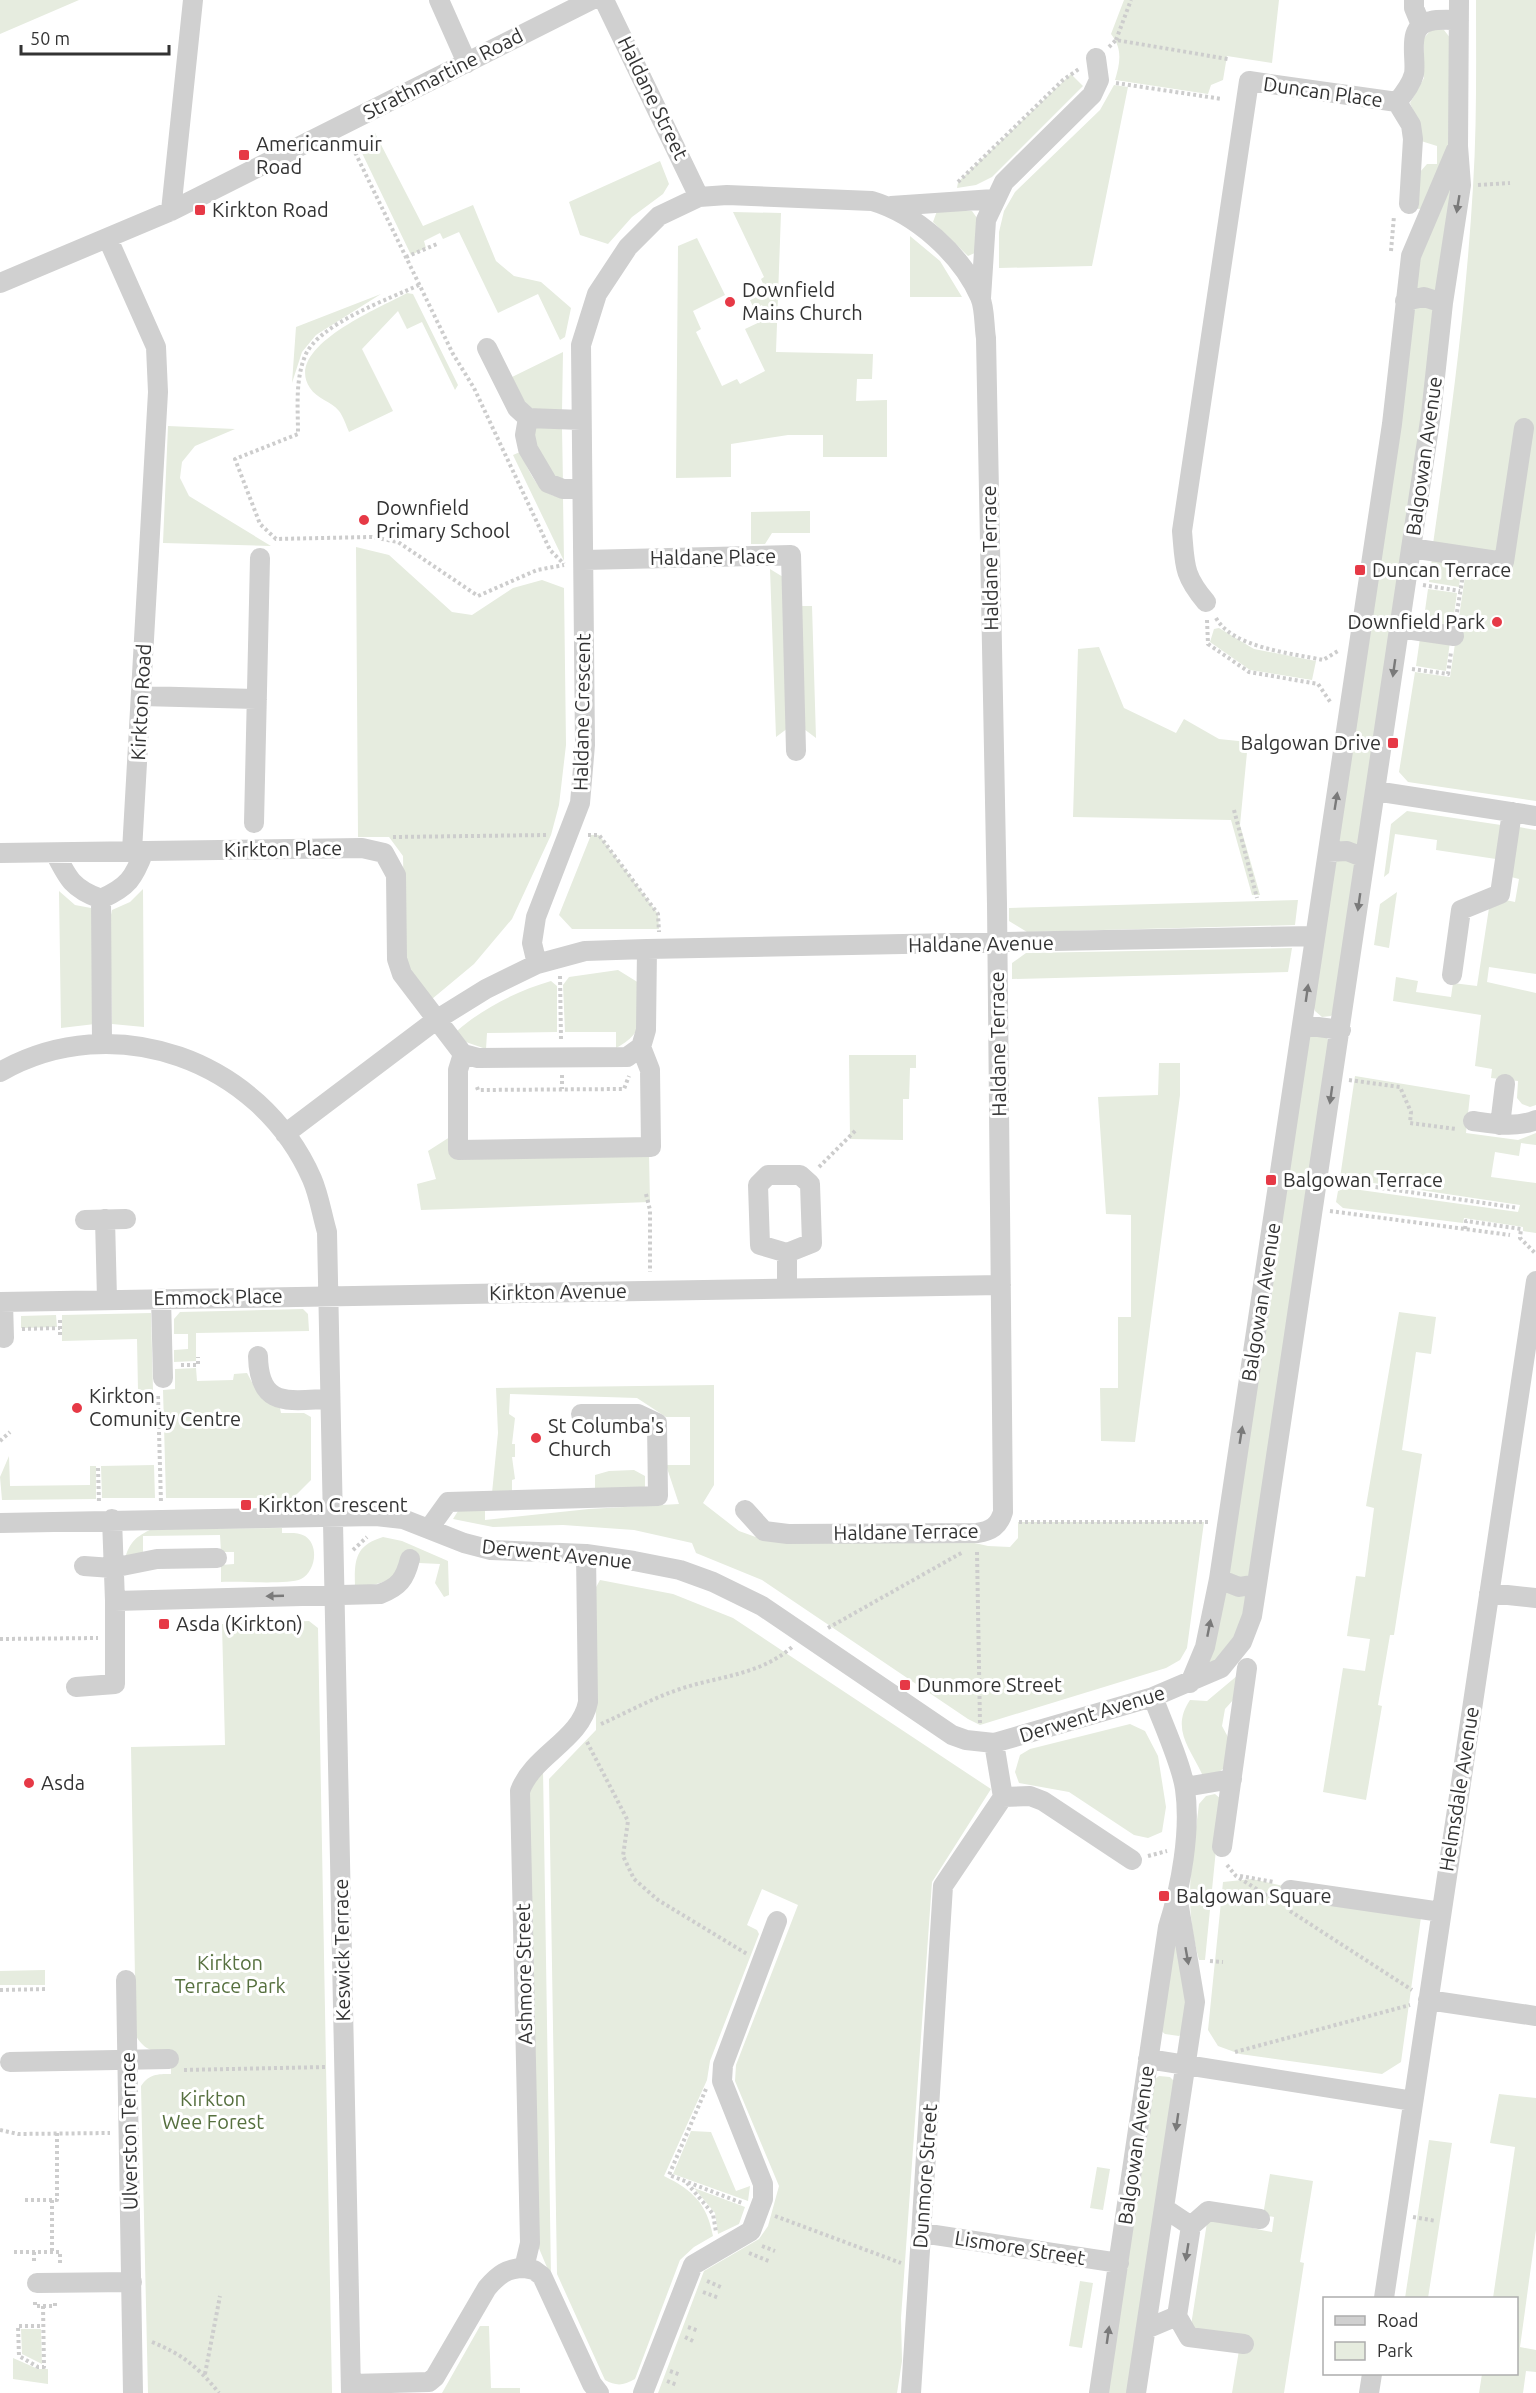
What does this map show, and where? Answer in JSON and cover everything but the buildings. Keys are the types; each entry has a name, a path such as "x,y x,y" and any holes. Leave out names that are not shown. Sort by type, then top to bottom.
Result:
{"street":[{"path":"171,211 193,0"},
{"path":"439,0 466,63"},
{"name":"Strathmartine Road","path":"0,282 171,211 591,0"},
{"name":"Haldane Street","path":"604,0 699,197"},
{"path":"1414,0 1414,8 1421,25"},
{"name":"Balgowan Avenue","path":"1190,1683 1221,1668 1242,1642 1252,1616 1376,791 1431,414 1443,303 1461,185 1458,146 1459,0"},
{"path":"1401,209 1411,125 1397,102 1407,90 1414,74 1414,36 1421,25 1430,21 1459,20"},
{"name":"Haldane Terrace","path":"745,1510 764,1531 788,1534 977,1539 1000,1522 1003,1512 997,944 986,362 981,298 986,220 994,199 1004,182 1092,95 1099,80 1096,58"},
{"name":"Duncan Place","path":"1206,602 1190,583 1184,560 1182,531 1249,81 1397,102"},
{"name":"Balgowan Avenue","path":"1190,1683 1206,1647 1219,1579 1392,424 1411,256 1458,146"},
{"name":"Haldane Terrace","path":"699,197 727,195 872,201 891,206 920,224 955,258 981,298"},
{"name":"Haldane Crescent","path":"537,964 532,943 536,917 580,803 585,745 581,345 597,294 628,247 660,216 699,197"},
{"name":"Haldane Terrace","path":"891,206 994,199"},
{"name":"Kirkton Road","path":"101,899 121,891 136,874 141,696 158,392 156,347 108,238"},
{"path":"1405,301 1424,297 1443,303"},
{"path":"487,348 517,408 528,418 581,420"},
{"path":"528,418 525,435 528,449 548,483 563,489 582,489"},
{"path":"1411,548 1504,562 1524,428"},
{"name":"Haldane Place","path":"584,560 791,555 796,751"},
{"path":"254,823 260,558"},
{"path":"1399,628 1454,636"},
{"path":"141,696 257,699"},
{"path":"1376,791 1536,816"},
{"path":"1452,975 1461,910 1500,894 1512,812"},
{"name":"Kirkton Place","path":"0,853 362,848 384,853 396,875 397,959 402,974 436,1020"},
{"path":"1328,852 1347,851 1365,858"},
{"path":"55,853 67,877 81,892 101,899 102,1043"},
{"name":"Haldane Avenue","path":"537,964 585,951 1315,936"},
{"path":"464,1054 458,1070 458,1150 651,1147 650,1070 641,1047 646,1030 647,949"},
{"path":"285,1134 436,1020 486,989 537,964"},
{"path":"436,1020 464,1054 478,1058 627,1057 641,1047"},
{"path":"1303,1025 1341,1030"},
{"path":"0,1072 18,1062 62,1049 102,1043 145,1047 204,1065 251,1094 285,1134 312,1179 327,1232 330,1295 331,1516"},
{"path":"1500,1125 1505,1084"},
{"path":"1473,1121 1500,1125 1526,1124 1536,1119"},
{"path":"768,1175 800,1175 810,1184 812,1243 787,1253 760,1245 758,1185 768,1175"},
{"path":"105,1219 107,1299"},
{"path":"85,1220 126,1219"},
{"path":"787,1253 787,1288"},
{"name":"Helmsdale Avenue","path":"1384,2297 1536,1281"},
{"name":"Kirkton Avenue","path":"330,1295 1001,1285"},
{"name":"Emmock Place","path":"1,1302 330,1295"},
{"path":"161,1298 163,1378"},
{"path":"1,1302 4,1334"},
{"path":"258,1356 258,1378 268,1392 282,1400 330,1399"},
{"path":"430,1527 448,1502 658,1496 657,1423 638,1414 581,1414"},
{"name":"Keswick Terrace","path":"331,1516 337,1636 351,2388 429,2382 435,2377 487,2288 498,2276 512,2268 524,2268"},
{"name":"Derwent Avenue","path":"0,1522 161,1518 385,1517 430,1527 464,1543 491,1550 586,1554 680,1570 822,1631 952,1735 966,1740 1153,1697 1190,1683"},
{"path":"76,1687 115,1684 116,1601 106,1519"},
{"name":"Ashmore Street","path":"524,2268 530,2243 520,1791 525,1776 581,1732 588,1702 586,1554"},
{"path":"84,1566 112,1568 157,1559 218,1558"},
{"path":"116,1601 380,1594 395,1588 406,1576 410,1560"},
{"path":"1219,1579 1239,1587 1257,1584"},
{"path":"1490,1593 1536,1598"},
{"path":"1222,1852 1247,1668"},
{"name":"Balgowan Avenue","path":"1136,2393 1195,2002 1177,1898 1174,1852 1186,1824 1185,1787 1153,1697"},
{"name":"Derwent Avenue","path":"987,1736 1003,1797"},
{"path":"1185,1787 1232,1779"},
{"path":"1003,1797 1030,1796 1044,1801 1132,1860"},
{"name":"Dunmore Street","path":"911,2393 943,1886 1003,1797"},
{"path":"1290,1890 1441,1912"},
{"name":"Balgowan Avenue","path":"1099,2393 1168,1927 1177,1898"},
{"path":"643,2393 693,2265 751,2231 764,2199 763,2184 722,2081 723,2065 777,1921"},
{"name":"Ulverston Terrace","path":"126,1980 133,2393"},
{"path":"1428,2000 1536,2016"},
{"path":"10,2062 169,2059"},
{"path":"1149,2059 1413,2101"},
{"path":"1164,2208 1191,2226"},
{"path":"1244,2344 1189,2337 1177,2316 1191,2226 1208,2211 1260,2219"},
{"name":"Lismore Street","path":"922,2233 1119,2263"},
{"path":"524,2268 534,2270 542,2276 592,2384 599,2393"},
{"path":"37,2283 132,2282"},
{"path":"1146,2329 1177,2316"},
{"path":"1369,2393 1372,2375"}],"path":[{"path":"955,201 958,182 1063,80 1096,58 1116,40 1131,0"},
{"path":"1116,40 1228,59"},
{"path":"1120,83 1222,99"},
{"path":"342,125 453,354 474,388 550,550 564,565"},
{"path":"1461,185 1510,183"},
{"path":"1390,260 1401,209"},
{"path":"406,257 437,244"},
{"path":"420,285 363,309 317,339 305,355 298,382 298,434 235,459 260,524 276,540 372,537 398,542 478,596 537,570 584,560"},
{"path":"1406,582 1460,591"},
{"path":"1206,602 1221,627 1255,646 1323,660 1340,650 1338,661"},
{"path":"1206,602 1208,644 1249,672 1318,684 1332,704"},
{"path":"1331,710 1333,693"},
{"path":"1234,810 1257,898"},
{"path":"560,957 562,1089"},
{"path":"464,1054 478,1090 624,1089 641,1047"},
{"path":"1334,1078 1400,1087 1412,1112 1410,1123 1472,1131 1473,1121"},
{"path":"810,1184 819,1167 850,1139 856,1130"},
{"path":"1318,1179 1518,1208"},
{"path":"646,1194 650,1210 650,1291"},
{"path":"1314,1209 1510,1235"},
{"path":"1465,1229 1466,1221 1521,1229 1520,1238 1536,1254"},
{"path":"4,1334 60,1328"},
{"path":"161,1518 158,1389 163,1378"},
{"path":"0,1442 10,1432"},
{"path":"98,1468 106,1519"},
{"path":"1208,1534 1212,1511"},
{"path":"1000,1522 1210,1522"},
{"path":"350,1560 352,1552 364,1538 372,1535"},
{"path":"753,1958 658,1900 634,1879 623,1856 628,1821 581,1732 677,1690 764,1667 977,1539 987,1736"},
{"path":"0,1639 99,1638 99,1629"},
{"path":"822,1631 835,1635"},
{"path":"974,1727 987,1736"},
{"path":"1163,1862 1174,1852 1167,1840"},
{"path":"1222,1852 1236,1876 1428,2000"},
{"path":"1236,1876 1290,1884 1290,1890"},
{"path":"1210,1961 1223,1962"},
{"path":"0,1990 48,1989"},
{"path":"1228,2054 1428,2000"},
{"path":"169,2059 171,2071 345,2066"},
{"path":"710,2080 669,2175 750,2205"},
{"path":"0,2130 18,2134 129,2133"},
{"path":"25,2200 57,2200 57,2133"},
{"path":"686,2182 713,2214 717,2237"},
{"path":"52,2200 52,2252"},
{"path":"769,2214 905,2265"},
{"path":"14,2252 60,2252 61,2283"},
{"path":"747,2252 771,2262"},
{"path":"699,2278 723,2288"},
{"path":"695,2288 719,2298"},
{"path":"205,2375 220,2296"},
{"path":"43,2306 44,2367 38,2367 18,2356 18,2326 43,2326"},
{"path":"133,2342 151,2342 178,2353 205,2375 219,2393"}],"green space":[{"path":"0,0 79,0 0,34"},
{"path":"1124,0 1279,0 1272,63 1227,56 1223,80 1211,85 1208,94 1115,80 1119,51 1111,34"},
{"path":"1476,0 1536,0 1536,801 1408,782 1399,772 1415,672 1450,677 1469,550 1433,544 1457,366 1470,232 1475,140"},
{"path":"1431,30 1444,30 1451,39 1448,160 1428,208 1418,209 1420,172 1427,164 1437,164 1437,146 1421,141 1421,128 1410,103 1424,78 1424,38"},
{"path":"1071,74 1083,86 992,177 976,185 957,188 958,182"},
{"path":"1114,85 1128,87 1092,266 999,268 999,232 1004,211 1015,192 1100,110"},
{"path":"375,133 423,226 473,205 496,261 514,276 541,282 571,308 565,337 560,340 538,294 498,313 459,232 443,239 440,233 424,241 426,248 411,255 362,153"},
{"path":"660,161 669,184 663,194 632,217 608,244 580,235 569,202"},
{"path":"1447,188 1454,189 1437,293 1412,291 1416,258"},
{"path":"937,211 972,211 977,218 977,252 968,256 933,222"},
{"path":"733,212 781,213 776,352 873,354 872,379 857,379 856,401 887,400 887,457 823,457 823,435 788,435 731,444 731,477 676,478 678,246 697,238 725,295 693,311 701,329 696,332 722,386 737,379 740,384 765,371 745,329 768,318 762,305 754,309 750,300 767,292 761,279 764,277"},
{"path":"910,236 940,261 962,297 910,297"},
{"path":"407,293 413,294 458,385 455,390 422,322 407,329 398,311 362,349 393,411 349,432 339,411 310,388 305,373 310,358 339,330"},
{"path":"381,294 316,335 302,352 292,383 296,327"},
{"path":"1415,306 1434,308 1436,321 1360,849 1335,846"},
{"path":"563,352 562,412 534,409 525,402 512,377"},
{"path":"168,426 235,429 195,446 182,462 180,478 189,496 271,546 163,543"},
{"path":"535,428 562,428 563,484 559,483 535,445"},
{"path":"520,452 531,475 541,488 554,496 563,497 564,561 513,455"},
{"path":"810,511 810,533 772,533 765,544 751,544 751,512"},
{"path":"356,547 389,555 452,612 472,615 513,588 542,580 564,588 566,745 559,805 551,835 512,919 474,964 432,999 413,979 405,961 403,856 389,837 358,837"},
{"path":"1432,558 1462,563 1459,587 1429,582"},
{"path":"770,569 783,577 788,728 776,737"},
{"path":"1428,589 1457,593 1452,629 1423,625"},
{"path":"800,606 812,606 816,738 804,729"},
{"path":"1219,628 1254,649 1316,661 1312,680 1250,670 1210,642 1214,629"},
{"path":"1420,638 1450,642 1446,671 1416,666"},
{"path":"1099,647 1124,708 1176,733 1184,719 1219,739 1248,742 1240,825 1260,895 1252,895 1231,820 1073,817 1078,649"},
{"path":"1407,811 1501,825 1496,859 1436,850 1437,840 1395,834 1389,873 1384,877 1391,824"},
{"path":"1519,827 1536,830 1536,974 1489,967 1487,982 1536,993 1536,1105 1530,1107 1522,1104 1517,1098 1518,1081 1491,1078 1492,1069 1475,1066 1481,1015 1393,1001 1396,977 1418,981 1416,992 1451,997 1453,983 1477,986 1489,908 1501,899 1515,902 1519,879 1511,877"},
{"path":"591,835 599,835 658,914 659,929 572,929 559,915"},
{"path":"1348,857 1356,865 1338,1008 1331,1016 1322,1017 1315,1011 1312,1001 1336,860"},
{"path":"143,889 144,1027 112,1024 110,920 112,910 130,902"},
{"path":"59,891 75,905 91,908 94,918 95,1024 61,1028"},
{"path":"1397,892 1389,948 1374,945 1380,904"},
{"path":"1298,900 1295,925 1027,932 1009,921 1009,908"},
{"path":"1292,948 1288,972 1012,979 1012,963 1026,953"},
{"path":"618,970 639,983 640,1022 633,1035 616,1048 616,1032 565,1032 563,985 569,977"},
{"path":"551,981 557,986 557,1032 487,1033 486,1049 463,1041 457,1031 478,1015 513,995"},
{"path":"1314,1034 1326,1036 1331,1045 1253,1575 1246,1580 1230,1576 1227,1568 1305,1041"},
{"path":"849,1055 916,1055 916,1068 910,1068 909,1099 903,1099 903,1140 850,1139"},
{"path":"1159,1063 1180,1063 1180,1095 1135,1442 1101,1441 1100,1388 1118,1388 1118,1317 1131,1317 1131,1215 1106,1214 1098,1097 1158,1095"},
{"path":"1355,1076 1470,1095 1466,1133 1518,1140 1536,1133 1536,1145 1521,1143 1519,1156 1495,1152 1491,1177 1536,1183 1536,1233 1523,1231 1523,1227 1464,1218 1463,1223 1343,1208 1336,1202 1338,1191 1346,1188 1518,1212 1520,1205 1340,1178"},
{"path":"453,1135 453,1158 649,1154 650,1202 421,1210 417,1184 436,1179 428,1151"},
{"path":"303,1309 308,1314 309,1331 196,1333 196,1361 174,1362 174,1350 188,1349 188,1334 174,1334 174,1319 180,1312"},
{"path":"1399,1312 1436,1317 1431,1354 1416,1352 1402,1450 1422,1454 1394,1635 1390,1635 1378,1705 1382,1706 1366,1800 1323,1792 1343,1668 1365,1671 1370,1639 1347,1636 1356,1576 1365,1577 1374,1508 1366,1506"},
{"path":"151,1313 153,1390 138,1391 137,1339 62,1341 62,1315"},
{"path":"56,1315 57,1327 21,1328 21,1316"},
{"path":"196,1368 197,1381 233,1380 234,1374 247,1373 260,1395 280,1408 281,1413 304,1413 311,1417 311,1480 293,1498 166,1498 163,1390 175,1389 175,1369"},
{"path":"714,1385 714,1485 703,1503 739,1531 764,1540 970,1542 1010,1547 1018,1538 1018,1522 1204,1522 1187,1648 1180,1660 1166,1668 980,1725 762,1580 696,1553 692,1543 634,1530 563,1525 493,1527 453,1519 458,1511 485,1509 485,1520 589,1509 679,1504 666,1465 690,1465 690,1417 666,1417 637,1398 510,1394 509,1414 515,1418 512,1444 515,1444 515,1457 512,1457 515,1479 512,1480 512,1492 492,1493 498,1433 496,1388"},
{"path":"9,1456 10,1486 90,1485 90,1466 96,1466 96,1499 2,1500 0,1477"},
{"path":"154,1465 155,1498 102,1498 101,1466"},
{"path":"634,1470 645,1476 645,1487 595,1489 595,1475 609,1471"},
{"path":"282,1528 282,1533 297,1533 305,1536 313,1546 314,1559 310,1571 306,1576 295,1581 221,1582 221,1565 234,1564 234,1552 221,1552 220,1535 143,1536 143,1555 125,1559 134,1540 152,1529"},
{"path":"383,1537 402,1541 448,1561 449,1595 444,1597 435,1583 440,1564 419,1563 419,1559 384,1582 355,1586 358,1554 367,1544"},
{"path":"600,1580 673,1594 733,1618 991,1789 932,1882 901,2318 902,2361 897,2393 658,2393 704,2271 759,2239 768,2226 779,2186 735,2081 736,2065 798,1905 762,1889 747,1925 757,1930 759,1934 710,2061 707,2080 664,2176 683,2187 697,2199 707,2215 713,2236 694,2247 680,2260 635,2379 620,2384 605,2380 557,2274 549,1779 596,1730 595,1589"},
{"path":"1224,1588 1251,1592 1245,1623 1210,1667 1206,1663"},
{"name":"Kirkton Terrace Park","path":"309,1621 318,1628 332,2393 148,2393 141,2086 147,2079 154,2076 171,2074 171,2053 150,2050 136,2036 131,1747 225,1745 222,1624"},
{"path":"1238,1675 1234,1699 1225,1709 1222,1726 1229,1739 1224,1768 1215,1775 1202,1774 1184,1737 1182,1720 1185,1710 1190,1700 1207,1701"},
{"path":"1130,1724 1145,1731 1158,1756 1166,1807 1162,1832 1148,1838 1134,1835 1069,1792 1019,1783 1015,1772 1020,1755 1030,1749"},
{"path":"543,1769 551,2277 538,2246 528,1787"},
{"path":"1215,1794 1221,1799 1205,1960 1199,1960 1191,1919 1190,1882 1199,1804 1206,1796"},
{"path":"1252,1879 1421,1917 1401,2062 1382,2074 1240,2054 1218,2046 1208,2030 1223,1882"},
{"path":"1172,1934 1190,1988 1185,2031 1179,2036 1165,2034 1159,2029"},
{"path":"45,1970 45,1985 0,1985 0,1971"},
{"path":"1159,2076 1170,2077 1177,2084 1131,2393 1104,2393 1151,2082"},
{"path":"1499,2094 1536,2098 1536,2230 1520,2347 1536,2350 1536,2372 1526,2371 1523,2393 1479,2393 1482,2375 1518,2375 1518,2297 1493,2297 1515,2147 1490,2143"},
{"path":"691,2131 711,2132 736,2191 750,2186 748,2201 673,2174"},
{"path":"1429,2140 1452,2143 1428,2297 1405,2297"},
{"path":"1097,2167 1110,2169 1103,2210 1090,2208"},
{"path":"1270,2174 1313,2181 1300,2262 1304,2263 1284,2393 1232,2393 1240,2344 1190,2332 1208,2216 1272,2232 1274,2217 1263,2215"},
{"path":"694,2188 745,2207 739,2224 718,2234 715,2213"},
{"path":"1080,2281 1093,2283 1082,2348 1069,2346"},
{"path":"480,2326 489,2326 491,2388 520,2388 520,2393 442,2393"},
{"path":"21,2329 41,2329 42,2364 22,2354"},
{"path":"13,2358 38,2369 48,2369 48,2384 13,2379"}],"place":[{"name":"Americanmuir Road","path":"244,155"},
{"name":"Kirkton Road","path":"200,210"},
{"name":"Downfield Mains Church","path":"730,302"},
{"name":"Downfield Primary School","path":"364,520"},
{"name":"Duncan Terrace","path":"1360,570"},
{"name":"Downfield Park","path":"1497,622"},
{"name":"Balgowan Drive","path":"1393,743"},
{"name":"Balgowan Terrace","path":"1271,1180"},
{"name":"Kirkton Comunity Centre","path":"77,1408"},
{"name":"St Columba's Church","path":"536,1438"},
{"name":"Kirkton Crescent","path":"246,1505"},
{"name":"Asda (Kirkton)","path":"164,1624"},
{"name":"Dunmore Street","path":"905,1685"},
{"name":"Asda","path":"29,1783"},
{"name":"Balgowan Square","path":"1164,1896"}],"park label":[{"name":"Kirkton Wee Forest","path":"213,2110"}]}
